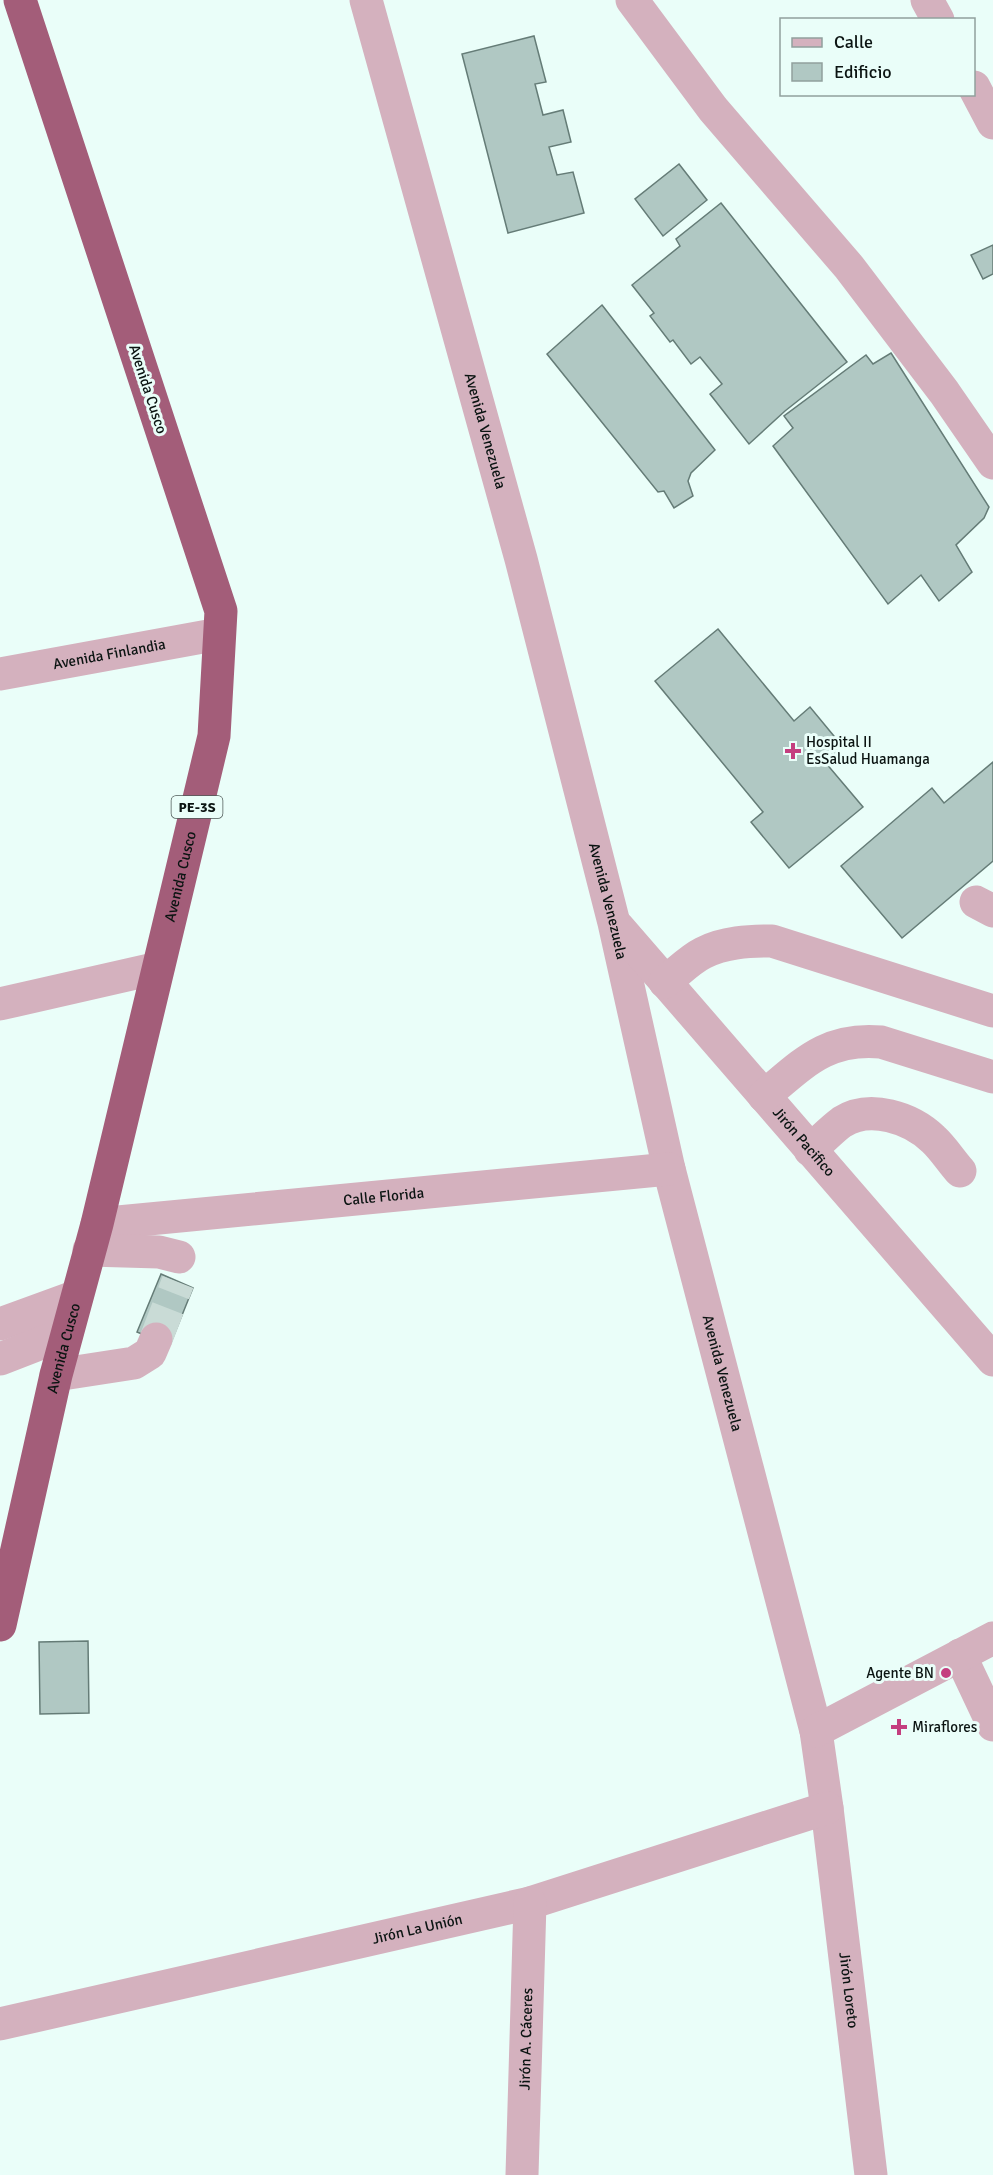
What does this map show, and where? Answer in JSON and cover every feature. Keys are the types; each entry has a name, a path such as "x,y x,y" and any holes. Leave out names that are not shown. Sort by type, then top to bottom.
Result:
{"highway":[{"name":"Avenida Cusco","path":"0,1625 56,1375 93,1237 214,736 221,611 20,0"}],"street":[{"name":"Avenida Venezuela","path":"366,0 521,559 614,923 669,1169 816,1731 828,1808"},
{"path":"632,0 713,108 849,267 944,392 993,463"},
{"path":"927,0 937,18"},
{"path":"975,89 993,123"},
{"name":"Avenida Finlandia","path":"0,674 219,634"},
{"name":"Jirón Pacifico","path":"614,923 993,1360"},
{"path":"665,982 701,954 723,945 747,941 772,941 993,1011"},
{"path":"0,1004 158,968"},
{"path":"764,1096 819,1053 845,1043 863,1041 880,1042 993,1077"},
{"path":"810,1149 844,1121 869,1114 885,1115 918,1127 933,1139 960,1171"},
{"name":"Calle Florida","path":"93,1237 171,1216 669,1169"},
{"path":"93,1237 159,1251 178,1269 171,1216"},
{"path":"0,1324 77,1296"},
{"path":"0,1359 67,1333"},
{"path":"56,1375 134,1363 150,1353 156,1339"},
{"path":"816,1731 993,1638"},
{"path":"960,1655 993,1725"},
{"name":"Jirón La Unión","path":"0,2024 530,1904 828,1808"},
{"name":"Jirón Loreto","path":"828,1808 871,2175"},
{"name":"Jirón A. Cáceres","path":"522,2175 530,1904"}],"building":[{"path":"534,36 546,82 535,84 543,115 563,110 571,142 549,147 557,175 573,172 584,213 508,233 462,54"},
{"path":"679,164 707,200 663,236 635,199"},
{"path":"721,203 847,362 785,411 749,444 710,394 722,384 700,357 691,364 673,340 670,342 650,316 654,313 632,285 680,246 676,239"},
{"path":"993,245 993,274 983,279 971,255"},
{"path":"602,305 715,450 691,473 688,481 693,496 674,508 664,491 658,492 547,354"},
{"path":"891,353 989,507 984,518 956,545 972,572 939,601 921,575 888,604 773,446 793,428 784,416 866,355 873,364"},
{"path":"718,629 794,721 810,707 843,747 825,762 863,807 789,868 751,822 763,812 655,681"},
{"path":"993,762 993,861 902,938 841,866 932,788 944,803"},
{"path":"161,1274 193,1288 170,1345 137,1332"},
{"path":"88,1641 89,1713 40,1714 39,1642"}],"tunnel":[{"path":"156,1339 178,1282"}],"place":[{"name":"Hospital II EsSalud Huamanga","path":"793,751"},
{"name":"Agente BN","path":"946,1673"},
{"name":"Miraflores","path":"899,1727"}]}
